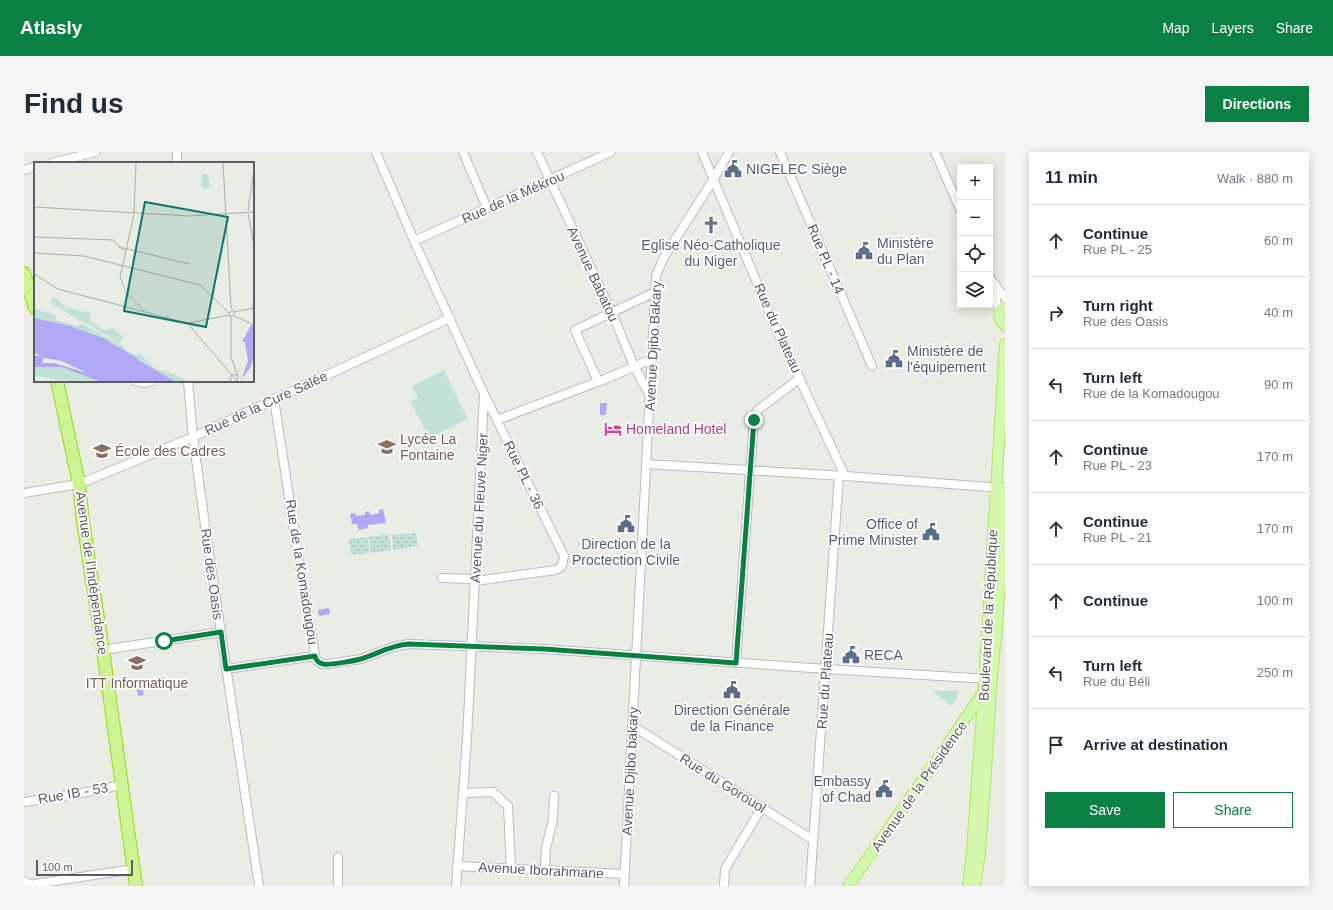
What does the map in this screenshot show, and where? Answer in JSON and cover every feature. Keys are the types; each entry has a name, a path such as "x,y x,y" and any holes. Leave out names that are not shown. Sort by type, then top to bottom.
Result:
{"highway":[{"path":"24,273 34,305"},
{"name":"Avenue de l'Indépendance","path":"57,382 80,484 83,522 103,650 136,886"}],"main road":[{"path":"1002,308 999,318 1004,325 1005,335"},
{"name":"Boulevard de la République","path":"968,886 976,851 986,773 988,684 997,626 1005,344"},
{"name":"Avenue de la Présidence","path":"848,886 988,684"},
{"name":"Boulevard de la République","path":"975,886 976,851"}],"street":[{"path":"60,162 83,159 95,152"},
{"path":"176,152 177,162"},
{"name":"Avenue du Fleuve Niger","path":"376,152 414,241 484,394 463,793 456,886"},
{"path":"463,152 487,208"},
{"name":"Avenue Babatou","path":"537,152 612,313 634,366 650,396"},
{"name":"Rue de la Mékrou","path":"414,241 611,152"},
{"name":"Rue du Plateau","path":"702,152 779,335 800,378 842,476 810,886"},
{"name":"Avenue Djibo Bakary","path":"635,655 656,276 664,257 714,180 729,152"},
{"name":"Rue PL - 14","path":"780,152 872,366"},
{"path":"935,152 957,202"},
{"path":"24,170 34,167"},
{"path":"993,282 1005,298"},
{"path":"993,286 1002,308"},
{"path":"600,381 597,379 575,330 655,292"},
{"name":"Rue de la Cure Salée","path":"24,492 80,484 193,437 274,398 450,318"},
{"path":"497,420 603,380 652,359"},
{"path":"736,663 754,420 756,413 800,378"},
{"name":"Rue des Oasis","path":"188,382 193,437 259,886"},
{"name":"Rue PL - 36","path":"475,580 556,570 562,566 564,556 484,394"},
{"name":"Rue de la Komadougou","path":"226,669 315,656 274,398"},
{"path":"646,464 842,476 1002,488"},
{"path":"442,578 475,580"},
{"path":"103,650 221,632"},
{"path":"315,656 318,662 328,664 361,659 403,644 544,649 826,669 988,684"},
{"name":"Avenue Djibo bakary","path":"624,886 633,726 635,655"},
{"name":"Rue du Gorouol","path":"633,726 813,840"},
{"name":"Rue IB - 53","path":"24,802 122,785"},
{"path":"463,793 493,792 508,806 511,869"},
{"path":"544,870 546,848 554,819 554,796"},
{"path":"724,886 725,869 762,807"},
{"path":"338,857 338,886"},
{"name":"Avenue Iborahmane","path":"457,866 625,874"},
{"path":"24,881 31,885 134,869"}],"shaded area":[{"path":"444,370 468,419 429,438 411,402 418,398 412,386"},
{"path":"600,403 607,403 606,415 600,415"},
{"path":"383,509 386,523 367,525 368,528 359,530 357,524 352,524 350,514 355,513 356,516 365,515 365,512 369,511 370,515 379,513 379,510"},
{"path":"416,533 418,546 393,550 392,535"},
{"path":"389,534 391,550 371,553 369,537"},
{"path":"368,537 370,553 351,555 349,539"},
{"path":"329,608 330,614 319,616 318,610"},
{"path":"141,683 144,695 138,696 136,685"},
{"path":"932,691 957,691 959,693 953,704 950,705"}],"place":[{"name":"NIGELEC Siège","path":"733,169"},
{"name":"Eglise Néo-Catholique du Niger","path":"711,225"},
{"name":"Ministère du Plan","path":"864,251"},
{"name":"Ministère de l'équipement","path":"894,359"},
{"name":"Homeland Hotel","path":"613,429"},
{"name":"Lycée La Fontaine","path":"387,447"},
{"name":"École des Cadres","path":"102,451"},
{"name":"Direction de la Proctection Civile","path":"626,524"},
{"name":"Office of Prime Minister","path":"931,532"},
{"name":"RECA","path":"851,655"},
{"name":"ITT Informatique","path":"137,663"},
{"name":"Direction Générale de la Finance","path":"732,690"},
{"name":"Embassy of Chad","path":"884,789"}],"route":[{"path":"164,641 221,632 226,669 315,656 318,662 328,664 361,659 403,644 544,649 736,663 754,420"}]}
